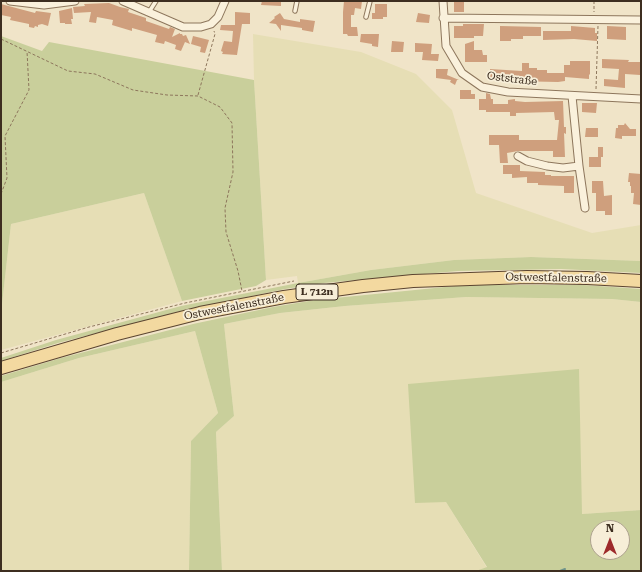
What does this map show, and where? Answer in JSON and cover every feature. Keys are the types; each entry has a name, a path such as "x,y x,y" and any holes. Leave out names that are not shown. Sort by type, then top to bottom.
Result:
{"main road":[{"name":"Ostwestfalenstraße","path":"1,368 117,334 200,313 284,297 363,286 413,280 520,277 587,278 641,281"}],"street":[{"path":"10,1 25,4 71,1"},
{"path":"123,1 183,27 201,27 211,24 218,17 225,1"},
{"name":"Oststraße","path":"443,1 446,46 462,73 482,87 508,92 641,99"},
{"path":"443,18 641,20"},
{"path":"572,96 585,208"},
{"path":"518,156 527,161 546,166 563,168 579,166"}],"lane":[{"path":"149,13 156,1"},
{"path":"295,11 297,1"},
{"path":"366,17 370,1"}],"path":[{"path":"594,1 594,14 598,20 596,97"},
{"path":"198,96 215,34 211,24"},
{"path":"1,39 68,71 95,74 133,90 167,95 198,96 220,107 232,123 233,172 225,208 226,232 238,271 242,291"},
{"path":"1,194 7,178 5,136 28,90 27,51"},
{"path":"1,353 89,327 186,303 294,281"}],"shaded area":[{"path":"253,34 361,52 416,74 452,110 476,193 592,233 641,225 641,261 531,257 454,260 371,270 298,283 297,276 266,280 254,80"},
{"path":"144,193 182,301 1,350 1,313 11,224"},
{"path":"466,297 612,299 641,302 641,510 582,514 446,502 487,568 476,571 222,571 216,432 234,416 224,324 280,313 345,306"},
{"path":"195,331 218,413 191,441 189,571 2,571 1,382 79,358"}],"green space":[{"path":"1,36 42,51 49,42 254,80 266,280 256,286 182,301 144,193 11,224 1,313"},
{"path":"531,257 641,261 641,273 561,269 458,271 324,283 285,289 185,310 58,343 1,361 1,358 56,340 181,306 298,283 371,270 454,260"},
{"path":"465,285 584,285 641,289 641,302 612,299 466,297 345,306 280,313 224,324 234,416 216,432 222,571 189,571 191,441 218,413 195,331 79,358 1,382 1,376 61,358 193,324 273,307 315,300"},
{"path":"579,369 582,514 641,510 641,571 476,571 487,567 446,502 415,503 408,384"}],"building":[{"path":"262,1 281,1 281,6 261,5"},
{"path":"344,1 362,1 361,9 355,8 354,15 351,15 351,27 357,27 358,36 348,36 347,34 343,34"},
{"path":"454,1 464,1 464,12 454,12"},
{"path":"109,3 129,9 128,12 146,18 146,21 169,29 170,27 175,29 172,37 180,33 183,36 186,35 190,44 185,42 181,51 175,49 176,45 165,41 164,44 155,42 157,35 132,28 132,31 112,25 113,20 97,17 96,23 89,22 91,12 74,13 73,7 85,6 84,4"},
{"path":"1,4 35,13 36,11 51,13 48,26 42,24 38,25 38,27 35,26 34,28 29,27 29,24 10,20 11,17 1,15"},
{"path":"375,4 387,4 387,17 383,17 383,19 372,19 372,13 375,13"},
{"path":"72,8 72,24 60,23 59,11"},
{"path":"235,12 250,13 250,24 242,24 237,55 222,54 223,52 221,51 224,41 232,42 233,31 220,30 221,25 235,25"},
{"path":"280,13 284,19 300,22 300,19 315,21 313,32 302,30 302,28 281,25 281,31 276,24 269,23"},
{"path":"418,13 430,15 429,23 416,22"},
{"path":"463,24 484,24 483,36 474,36 474,38 454,38 454,26 463,26"},
{"path":"500,26 541,27 541,36 523,36 523,39 500,41"},
{"path":"571,26 595,28 595,33 597,33 597,41 574,39 543,40 543,31 571,31"},
{"path":"607,26 626,27 626,40 607,39"},
{"path":"361,34 379,34 378,47 372,46 372,44 360,42"},
{"path":"193,36 209,40 205,53 200,52 201,47 191,44"},
{"path":"392,41 404,42 403,52 391,52"},
{"path":"474,41 474,50 482,50 483,55 487,55 487,62 465,62 465,44"},
{"path":"415,43 432,44 431,54 439,54 438,61 422,60 423,52 415,52"},
{"path":"602,59 641,62 640,75 625,74 625,88 604,86 604,79 618,80 619,69 602,68"},
{"path":"570,61 590,61 589,79 565,77 565,81 558,82 511,81 511,78 490,78 490,69 522,71 522,63 529,63 529,68 547,70 547,73 564,73 564,65 570,65"},
{"path":"436,69 448,69 447,75 459,80 457,80 455,85 450,82 451,80 436,78"},
{"path":"460,90 471,90 471,94 475,94 475,99 460,99"},
{"path":"486,93 490,94 491,99 493,99 493,104 508,104 508,100 515,99 515,101 525,102 563,101 564,127 566,127 566,134 564,133 565,157 553,157 553,151 518,151 507,153 508,163 500,163 499,145 489,145 489,135 519,135 519,140 557,140 559,120 555,120 554,112 516,113 516,116 510,116 510,112 486,112 486,110 479,110 479,99 486,99"},
{"path":"582,103 597,103 596,113 582,112"},
{"path":"625,123 630,129 636,129 636,136 622,136 622,139 615,138 616,128 618,128 618,125 624,125"},
{"path":"586,128 598,128 598,137 585,137"},
{"path":"598,147 603,147 601,167 589,167 589,157 598,157"},
{"path":"503,165 520,165 520,171 545,172 545,175 551,176 574,176 574,193 564,193 564,186 527,183 527,177 512,178 512,174 503,174"},
{"path":"629,173 641,174 641,205 633,204 634,193 631,193 630,182 628,182"},
{"path":"592,181 603,181 604,196 612,195 612,215 605,215 605,211 596,211 596,193 592,193"}],"waterway":[{"path":"560,571 565,569"}]}
